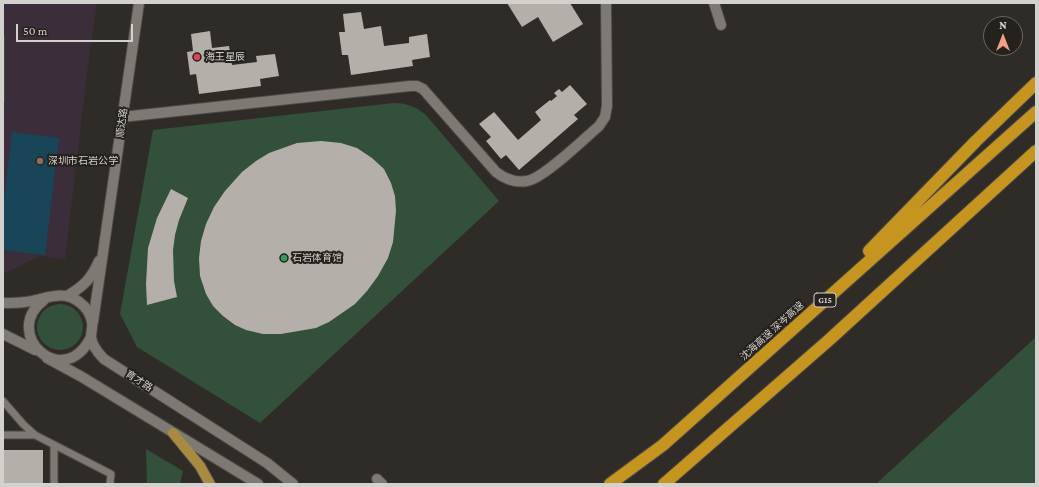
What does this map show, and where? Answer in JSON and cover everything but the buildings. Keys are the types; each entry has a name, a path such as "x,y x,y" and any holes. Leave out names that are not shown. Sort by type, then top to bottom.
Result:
{"highway":[{"path":"805,318 976,141 1036,83"},
{"name":"沈海高速 深岑高速","path":"610,484 663,445 1036,112"},
{"path":"664,484 829,340 1036,151"},
{"path":"1009,175 1036,155"}],"main road":[{"path":"173,432 200,466 210,484"}],"street":[{"name":"顺达路","path":"93,326 139,3"},
{"path":"122,117 417,86 423,89 503,178 515,181 529,181 541,175 599,126 605,117 607,106 606,3"},
{"path":"714,3 721,25"},
{"name":"顺达路","path":"67,296 89,280 101,258 105,244"},
{"path":"3,303 24,303 56,295 67,296 85,306 91,316 93,326 91,337 86,347 79,355 68,359 58,360 47,358"},
{"path":"38,352 31,344 28,334 28,323 31,313 37,304 46,298"},
{"path":"3,334 82,377 258,484"},
{"name":"育才路","path":"91,337 98,353 104,359 267,463 293,484"}],"lane":[{"path":"3,400 35,435 111,474 110,484"},
{"path":"3,434 35,435"},
{"path":"54,445 54,484"}],"shaded area":[{"name":"深圳市石岩公学","path":"3,3 97,3 65,259 40,256 3,274"}],"green space":[{"path":"3,36 5,36 5,102 3,102"},
{"name":"石岩体育馆","path":"393,103 410,106 418,109 426,115 499,201 260,423 137,347 120,314 153,130"},
{"path":"60,304 73,308 79,314 83,327 79,340 73,346 60,350 47,346 41,340 37,327 41,314 47,308"},
{"path":"1036,337 1036,484 876,484"},
{"path":"146,449 183,471 180,484 147,484"}],"water":[{"path":"12,132 59,138 45,255 3,250 3,209"}],"place":[{"name":"海王星辰","path":"197,57"},
{"name":"深圳市石岩公学","path":"40,161"},
{"name":"石岩体育馆","path":"284,258"}]}
